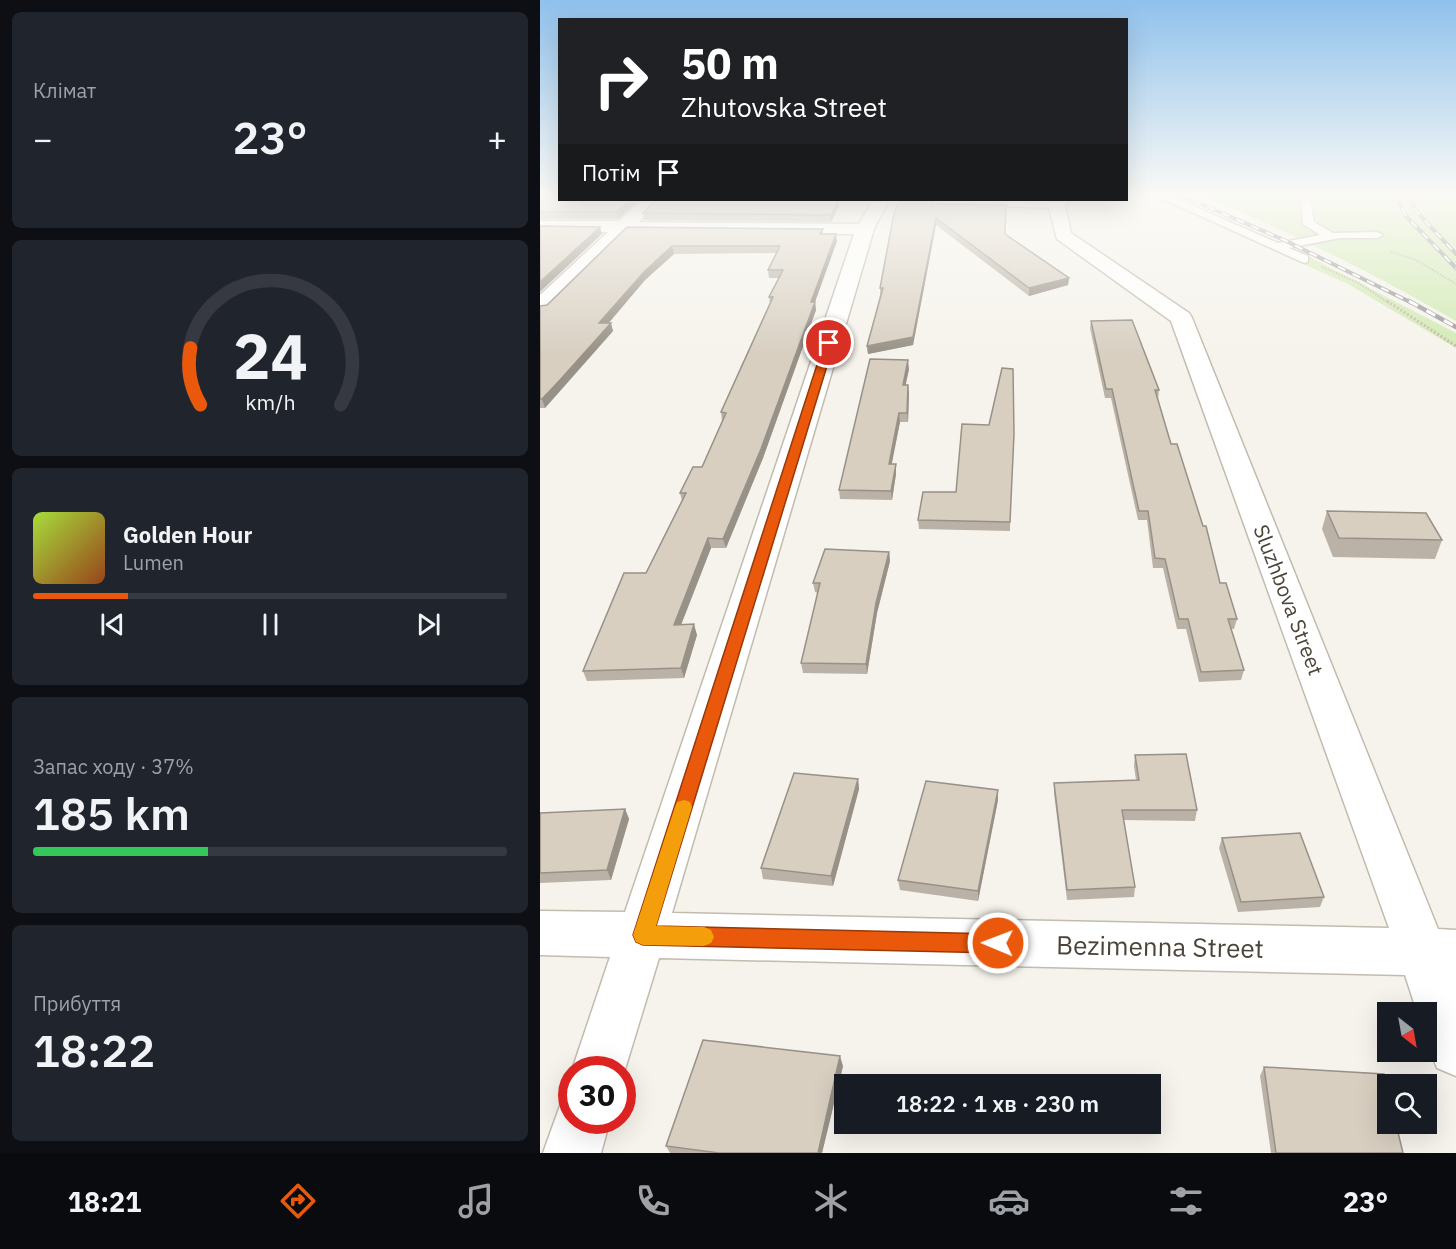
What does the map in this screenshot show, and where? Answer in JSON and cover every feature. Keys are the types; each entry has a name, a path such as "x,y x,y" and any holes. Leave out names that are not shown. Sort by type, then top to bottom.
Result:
{"street":[{"path":"540,306 600,248"},
{"path":"604,1056 862,248"},
{"name":"Sluzhbova Street","path":"1081,248 1181,318 1439,953 1456,1049"},
{"name":"Bezimenna Street","path":"540,933 1439,953"},
{"path":"572,1153 578,1134"}],"lane":[{"path":"1278,248 1304,259"}],"path":[{"path":"1371,248 1416,260 1456,284"},
{"path":"1304,259 1357,282 1456,346"}],"green space":[{"path":"1266,248 1291,248 1296,250 1456,333 1456,348 1348,284"},
{"path":"1319,248 1456,248 1456,321 1392,286"}],"building":[{"path":"540,248 577,248 540,282"},
{"path":"606,248 670,248 644,272 599,323 611,323 540,399 540,306 547,305"},
{"path":"779,248 831,248 811,302 815,302 761,449 723,539 708,538 674,625 694,624 681,668 583,671 624,573 646,573 686,493 680,493 693,467 702,467 726,413 721,412 773,297 769,297 783,270 768,270"},
{"path":"888,248 930,248 913,337 867,346 883,288 880,288"},
{"path":"976,248 1025,248 1069,278 1029,288"},
{"path":"1132,320 1159,390 1155,390 1171,444 1177,444 1203,526 1206,526 1220,583 1226,583 1237,619 1228,619 1244,670 1201,672 1188,619 1179,619 1165,559 1155,558 1148,511 1139,511 1112,389 1106,389 1091,321"},
{"path":"870,359 908,360 903,385 908,385 907,413 899,413 889,464 896,464 891,491 839,490"},
{"path":"1002,368 1013,369 1014,434 1010,522 918,520 923,492 956,492 962,424 989,425"},
{"path":"1327,511 1426,513 1442,540 1339,538"},
{"path":"825,549 889,552 876,603 866,664 801,663 820,583 813,583"},
{"path":"1186,754 1197,810 1122,810 1135,887 1067,890 1054,783 1139,780 1135,755"},
{"path":"794,773 858,779 831,876 761,868"},
{"path":"926,781 998,790 978,891 898,880"},
{"path":"625,809 607,870 540,873 540,813"},
{"path":"1300,833 1324,897 1241,902 1222,838"},
{"path":"703,1040 840,1056 836,1074 834,1074 818,1153 719,1153 666,1146"},
{"path":"1264,1067 1384,1074 1377,1074 1377,1134 1398,1134 1403,1153 1276,1153"}],"railway":[{"path":"1300,248 1412,303"},
{"path":"1437,248 1456,268"},
{"path":"1450,248 1456,254"},
{"path":"1409,301 1456,327"}],"slow traffic":[{"path":"684,807 643,935 704,937"}],"route":[{"path":"829,343 643,935 998,943"}]}
